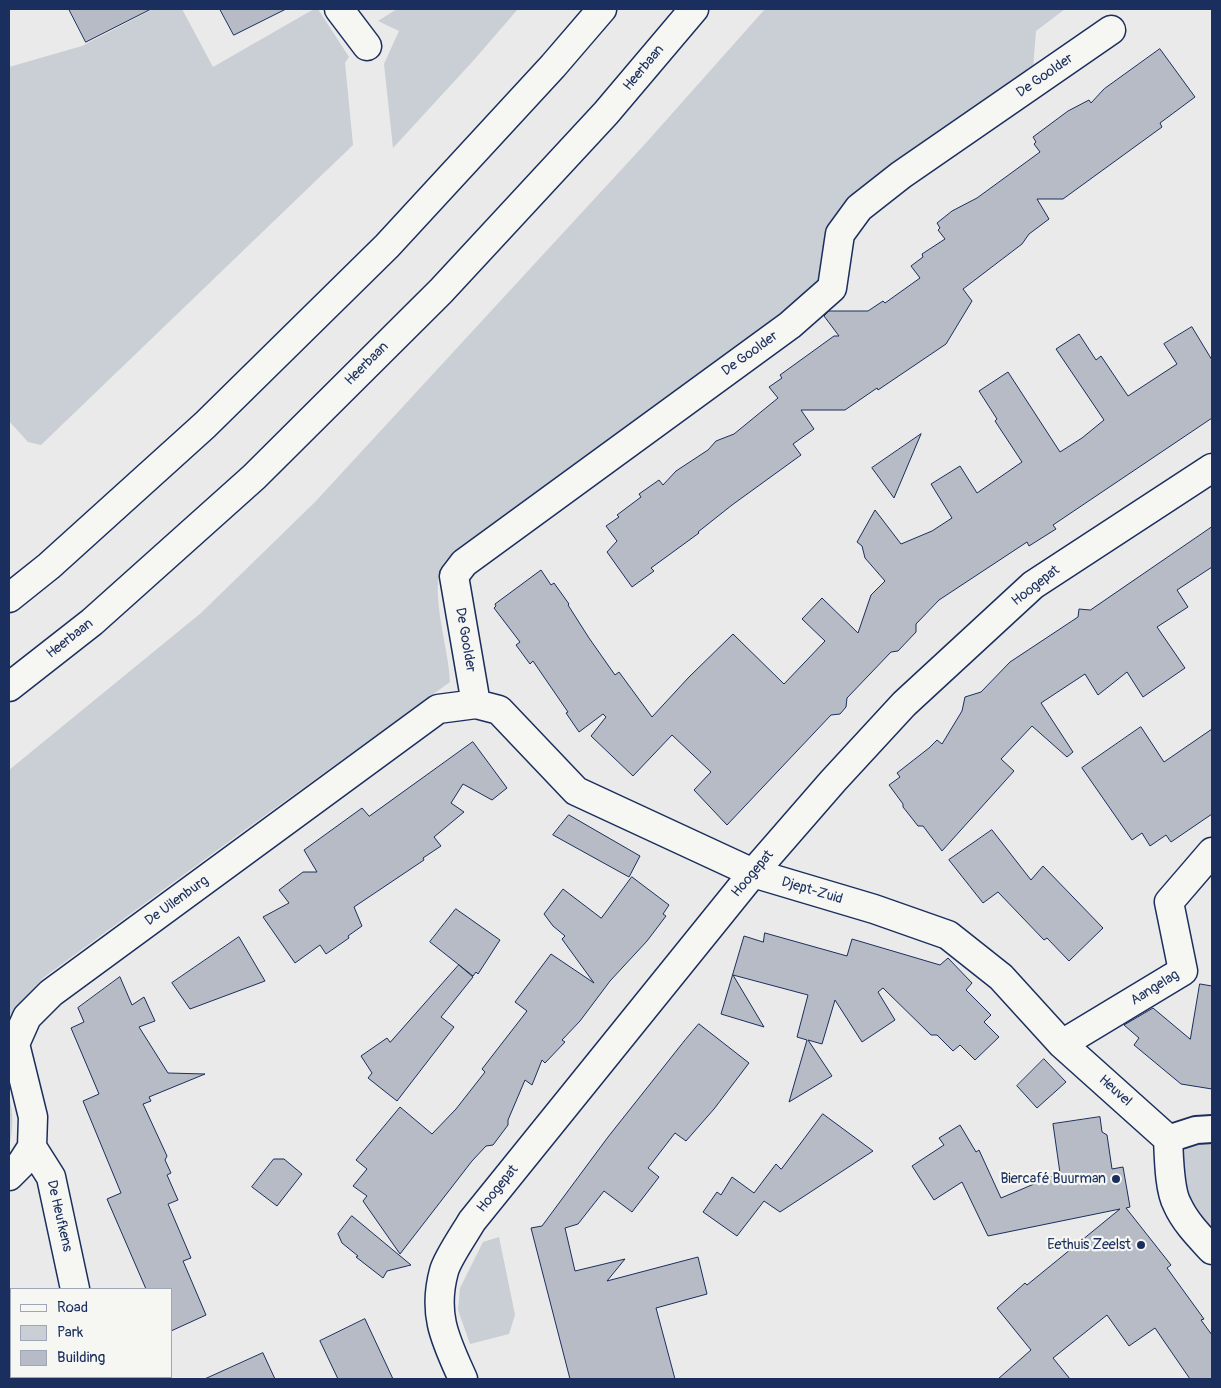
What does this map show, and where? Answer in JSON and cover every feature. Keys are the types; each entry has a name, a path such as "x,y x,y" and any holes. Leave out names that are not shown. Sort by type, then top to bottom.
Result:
{"street":[{"path":"339,9 367,46"},
{"path":"9,598 49,566 205,425 387,246 553,66 602,9"},
{"name":"Heerbaan","path":"9,687 92,622 254,476 441,291 606,113 694,9"},
{"name":"De Goolder","path":"476,704 454,576 464,563 790,326 832,288 840,234 859,208 901,176 1111,30"},
{"name":"Hoogepat","path":"462,1379 441,1327 439,1308 444,1270 458,1245 472,1221 753,873 833,780 904,704 1033,585 1212,468"},
{"name":"Djept-Zuid","path":"476,704 499,710 576,791 753,873 874,909 948,934 1001,977 1062,1044"},
{"name":"De Uilenburg","path":"32,1147 33,1117 15,1044 27,1017 51,993 438,710 476,704"},
{"name":"Aangelag","path":"1062,1044 1183,971 1169,902 1212,852"},
{"name":"Heuvel","path":"1062,1044 1168,1139"},
{"path":"1212,1129 1196,1130 1168,1139 1176,1202 1188,1224 1212,1250"},
{"path":"9,1176 21,1164 32,1147"},
{"name":"De Heufkens","path":"32,1147 51,1177 76,1288"}],"green space":[{"path":"153,9 182,9 213,67 314,9 318,9 349,57 345,63 353,145 41,445 28,442 9,421 9,67 82,46"},
{"path":"397,9 518,9 393,148 384,64 399,31 378,21"},
{"path":"765,9 1065,9 1036,31 1033,68 842,210 821,285 814,297 488,527 446,560 439,574 438,588 450,682 43,978 14,1009 9,1021 9,770 201,613 315,502 645,144"},
{"path":"9,1096 12,1122 9,1148"},
{"path":"1212,1139 1212,1237 1186,1199 1181,1157 1186,1147 1195,1142"},
{"path":"499,1237 515,1315 509,1334 470,1344 458,1310 460,1288 483,1242"}],"building":[{"path":"69,9 151,9 86,42"},
{"path":"220,9 286,9 234,35"},
{"path":"1160,49 1195,97 1160,123 1162,127 1063,199 1037,199 1049,219 1029,234 1022,244 963,289 972,301 946,344 845,410 801,410 814,429 793,444 801,455 732,505 699,533 651,568 654,571 632,587 607,552 617,541 606,526 641,497 639,494 659,480 663,485 676,471 708,450 716,441 734,434 778,398 769,387 782,378 780,375 834,336 839,336 824,316 829,311 868,311 883,301 885,303 920,278 911,266 923,257 922,254 945,239 938,230 940,228 937,223 952,211 977,198 1040,152 1034,144 1036,142 1033,137 1068,111 1089,100 1091,103 1104,89"},
{"path":"1192,327 1212,360 1212,418 1053,525 1056,529 1029,546 1027,542 939,600 916,624 916,632 898,651 891,652 847,698 846,707 840,714 831,715 727,825 694,790 711,772 672,735 633,776 591,736 606,717 603,714 579,732 566,713 568,712 533,661 530,664 516,645 520,642 494,608 495,604 541,570 551,585 554,583 569,604 589,638 615,675 619,672 652,717 733,634 784,684 825,641 802,619 822,598 858,633 871,595 885,581 865,558 862,546 857,542 875,510 901,544 932,531 952,518 931,484 960,466 977,493 1022,462 995,421 997,419 979,391 1008,372 1060,452 1082,438 1104,420 1056,349 1079,334 1096,360 1101,356 1128,396 1177,364 1164,344"},
{"path":"921,434 894,498 872,468"},
{"path":"1212,527 1212,567 1177,590 1188,607 1157,627 1185,668 1143,697 1127,672 1098,695 1085,674 1041,703 1073,752 1067,757 1032,726 1001,759 1014,771 942,851 923,826 918,826 889,785 900,777 897,773 937,740 942,744 962,711 965,697 981,692 1010,662 1078,617 1079,609 1090,610"},
{"path":"1141,727 1164,762 1212,729 1212,814 1171,842 1166,835 1150,846 1142,833 1132,840 1082,768"},
{"path":"473,742 507,788 492,800 463,784 451,803 464,812 434,837 441,846 423,858 424,860 354,907 362,926 348,936 349,938 326,954 320,945 295,963 263,917 289,903 279,890 303,872 317,872 304,850 362,808 369,816"},
{"path":"569,815 640,856 629,877 553,835"},
{"path":"992,830 1031,880 1043,866 1103,928 1069,961 1047,938 1044,940 998,892 983,903 949,860"},
{"path":"632,877 669,905 663,914 666,916 647,941 610,981 580,1021 562,1040 565,1042 545,1063 542,1060 532,1085 525,1080 508,1120 508,1125 493,1145 486,1146 472,1161 400,1254 363,1201 367,1196 353,1186 367,1169 356,1160 400,1107 432,1134 456,1109 485,1072 482,1069 527,1011 515,1002 551,954 594,983 562,939 565,936 553,926 544,914 563,889 601,918"},
{"path":"456,909 500,940 478,974 476,972 473,976 430,942"},
{"path":"765,933 847,956 852,939 940,965 948,958 972,983 966,990 991,1015 984,1022 999,1037 975,1060 960,1045 953,1051 937,1035 931,1035 883,988 878,992 895,1020 862,1042 835,1000 822,1044 808,1040 832,1076 789,1102 807,1040 797,1037 808,995 733,975 764,1027 721,1014 744,936 763,942"},
{"path":"239,937 265,981 190,1009 172,983"},
{"path":"459,965 473,977 441,1017 454,1027 397,1101 368,1078 372,1073 361,1056 387,1038 390,1042"},
{"path":"120,977 132,1005 144,997 155,1021 139,1027 168,1073 205,1074 149,1097 151,1101 143,1104 167,1156 165,1160 171,1173 167,1175 178,1200 168,1204 191,1258 183,1261 206,1315 172,1331 172,1288 146,1288 107,1199 121,1193 83,1101 99,1094 71,1028 84,1022 78,1008"},
{"path":"1200,984 1212,986 1212,1089 1181,1084 1134,1045 1139,1038 1124,1025 1153,1008 1190,1039"},
{"path":"699,1024 749,1063 714,1109 686,1141 675,1133 648,1168 659,1177 632,1212 604,1191 578,1224 565,1228 575,1271 625,1259 607,1281 698,1257 707,1294 656,1308 675,1379 570,1379 531,1228 542,1226 608,1137"},
{"path":"1044,1059 1066,1082 1037,1108 1017,1086"},
{"path":"823,1114 873,1151 780,1212 764,1201 737,1236 703,1212 717,1192 721,1195 732,1177 754,1193 776,1164 781,1169"},
{"path":"1100,1117 1102,1132 1107,1135 1112,1169 1123,1167 1130,1207 1126,1208 1171,1265 1167,1268 1204,1319 1201,1320 1212,1335 1212,1379 1190,1379 1155,1328 1129,1346 1107,1315 1053,1358 1070,1379 998,1379 1031,1350 997,1308 1025,1283 1027,1285 1120,1209 988,1236 962,1182 934,1200 912,1166 944,1145 939,1138 960,1125 976,1152 979,1150 1001,1198 1060,1173 1053,1124"},
{"path":"274,1159 284,1159 302,1174 277,1206 252,1187"},
{"path":"352,1216 411,1265 387,1271 383,1278 356,1257 358,1256 342,1243 338,1234"},
{"path":"365,1319 393,1379 338,1379 320,1341"},
{"path":"263,1353 275,1379 205,1379"}],"place":[{"name":"Biercafé Buurman","path":"1116,1179"},
{"name":"Eethuis Zeelst","path":"1141,1245"}]}
